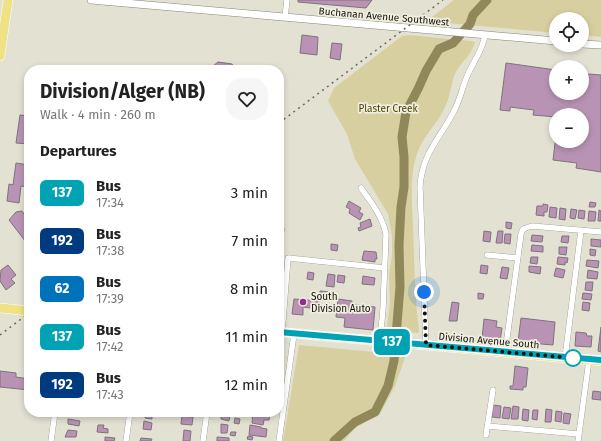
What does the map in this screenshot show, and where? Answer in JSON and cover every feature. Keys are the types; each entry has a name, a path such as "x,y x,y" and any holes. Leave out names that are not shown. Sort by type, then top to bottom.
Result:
{"main road":[{"path":"0,56 8,0"},
{"path":"0,308 24,310"},
{"name":"Division Avenue South","path":"284,333 601,360"}],"street":[{"name":"Buchanan Avenue Southwest","path":"91,0 150,3 284,17 549,40"},
{"path":"284,17 287,0"},
{"path":"422,345 421,173 425,158 457,105 467,77 484,44 485,35"},
{"path":"589,44 601,45"},
{"path":"361,188 373,204 384,226 386,247 383,310 384,341"},
{"path":"505,353 522,232 526,228 532,226 601,232"},
{"path":"565,358 581,230"},
{"path":"487,255 518,258"},
{"path":"284,301 288,258 385,268"},
{"path":"284,405 294,334"},
{"path":"579,441 589,360"},
{"path":"486,435 493,390"},
{"path":"51,441 54,417"},
{"path":"126,441 129,417"},
{"path":"203,441 206,417"},
{"path":"279,441 282,417"},
{"path":"487,426 579,434"}],"green space":[{"path":"454,0 601,0 601,37 589,36 589,12 549,12 549,32 427,21"},
{"name":"Plaster Creek","path":"408,35 475,42 453,78 447,103 421,145 413,169 412,198 415,279 419,332 417,333 389,330 387,328 390,302 389,275 392,255 392,236 388,214 355,159 347,134 328,101 334,88 402,36"},
{"path":"299,345 406,355 395,386 380,414 355,428 344,441 283,441"}],"building":[{"path":"298,0 372,0 366,8 298,2"},
{"path":"302,35 318,37 317,55 300,53"},
{"path":"332,43 342,44 340,60 330,58"},
{"path":"218,62 233,65 214,65"},
{"path":"506,63 549,69 549,100 589,100 589,74 601,75 601,172 576,168 577,163 553,160 554,148 589,148 589,108 549,108 549,116 533,115 534,110 510,107 510,111 500,110"},
{"path":"20,115 24,115 24,144 16,143"},
{"path":"16,163 24,164 24,186 21,186 19,203 7,201 9,184 13,185"},
{"path":"349,201 361,208 359,212 363,214 360,220 349,213 350,209 346,207"},
{"path":"590,202 596,203 595,207 589,207"},
{"path":"543,204 548,205 547,212 544,212 544,216 536,215 537,206 543,206"},
{"path":"550,207 557,208 556,218 549,217"},
{"path":"560,208 566,209 565,220 559,219"},
{"path":"571,209 577,210 575,219 570,218"},
{"path":"579,210 585,211 584,219 578,218"},
{"path":"599,210 601,211 601,221 598,221"},
{"path":"22,211 24,214 24,240 9,220 16,212"},
{"path":"589,211 596,212 595,221 588,221"},
{"path":"370,219 372,226 359,231 358,228 361,227 360,223"},
{"path":"506,222 512,223 511,229 506,228"},
{"path":"484,231 491,232 490,242 483,241"},
{"path":"498,231 503,231 502,243 496,243"},
{"path":"505,234 511,234 510,244 504,243"},
{"path":"532,235 543,236 542,242 531,241"},
{"path":"562,236 569,236 568,243 561,242"},
{"path":"591,239 601,240 601,247 591,246"},
{"path":"331,244 338,245 337,251 331,250"},
{"path":"532,245 543,246 543,252 531,251"},
{"path":"559,247 567,247 566,255 559,254"},
{"path":"590,249 596,250 595,256 590,255"},
{"path":"364,251 376,252 377,259 375,259 375,262 362,260"},
{"path":"531,257 538,257 537,264 530,263"},
{"path":"558,257 568,258 567,263 565,262 565,265 557,264"},
{"path":"587,260 599,261 598,268 586,266"},
{"path":"8,265 16,275 11,279 15,283 6,290 0,281 1,270"},
{"path":"481,265 488,266 487,274 480,273"},
{"path":"529,266 541,267 540,274 529,272"},
{"path":"502,267 509,268 507,279 500,278"},
{"path":"556,268 565,270 563,278 554,276"},
{"path":"588,270 598,272 597,279 587,278"},
{"path":"308,272 314,273 313,280 307,279"},
{"path":"328,274 335,275 334,287 326,286"},
{"path":"338,275 345,276 344,283 337,282"},
{"path":"363,276 375,278 374,285 362,284"},
{"path":"586,282 593,282 592,291 585,290"},
{"path":"320,291 332,292 332,298 320,297"},
{"path":"478,293 484,294 483,299 478,299"},
{"path":"583,293 592,294 591,300 582,299"},
{"path":"294,299 319,301 318,309 303,307 303,315 292,314"},
{"path":"338,299 352,301 352,304 375,307 373,330 344,327 345,318 336,317"},
{"path":"452,302 459,303 457,321 449,321"},
{"path":"583,302 590,303 589,311 582,310"},
{"path":"521,318 555,322 553,345 518,342"},
{"path":"484,319 497,321 496,327 502,328 500,341 482,339"},
{"path":"601,327 601,352 598,351"},
{"path":"576,332 586,333 587,336 592,336 591,347 575,346"},
{"path":"515,366 528,368 526,387 523,387 523,390 510,389 510,386 513,386"},
{"path":"0,371 16,373 16,377 24,378 24,389 0,387"},
{"path":"593,391 601,392 601,400 592,399"},
{"path":"493,405 501,406 500,418 492,417"},
{"path":"513,406 519,407 518,419 511,419"},
{"path":"504,407 511,408 509,419 502,418"},
{"path":"523,409 529,410 528,421 522,420"},
{"path":"546,409 552,410 551,422 545,422"},
{"path":"533,410 538,410 537,420 532,419"},
{"path":"556,411 562,412 561,422 555,421"},
{"path":"564,413 571,414 569,424 563,423"},
{"path":"152,417 152,419 145,418"},
{"path":"182,417 193,417 192,425 181,424"},
{"path":"221,417 230,417 229,421 221,419"},
{"path":"253,417 269,417 269,420 264,420 263,425 252,423"},
{"path":"235,418 240,419 239,424 234,423"},
{"path":"68,419 80,421 79,426 68,424"},
{"path":"144,421 152,423 151,430 143,429"},
{"path":"221,424 228,425 227,433 221,433"},
{"path":"98,425 104,425 103,428 108,429 108,433 97,432"},
{"path":"250,425 267,429 266,437 249,435"},
{"path":"68,430 77,431 76,437 65,437"},
{"path":"184,430 191,431 190,441 183,441"},
{"path":"231,432 236,432 235,436 230,435"},
{"path":"248,436 253,437 252,440 247,439"},
{"path":"105,437 115,438 114,441 105,441"},
{"path":"217,437 229,438 229,441 217,441"},
{"path":"141,438 152,439 151,441 140,441"}],"waterway":[{"name":"Plaster Creek","path":"334,441 355,422 375,412 388,386 394,361 400,287 399,245 401,207 404,187 402,137 406,112 426,71 439,49 453,43 470,24 473,15 487,0"}],"railway":[{"path":"284,119 443,0"},
{"path":"0,335 24,317"}],"bus line":[{"name":"137","path":"284,332 505,353 601,360"}],"place":[{"name":"South Division Auto","path":"303,302"}],"route":[{"path":"424,292 426,345 573,358"}]}
